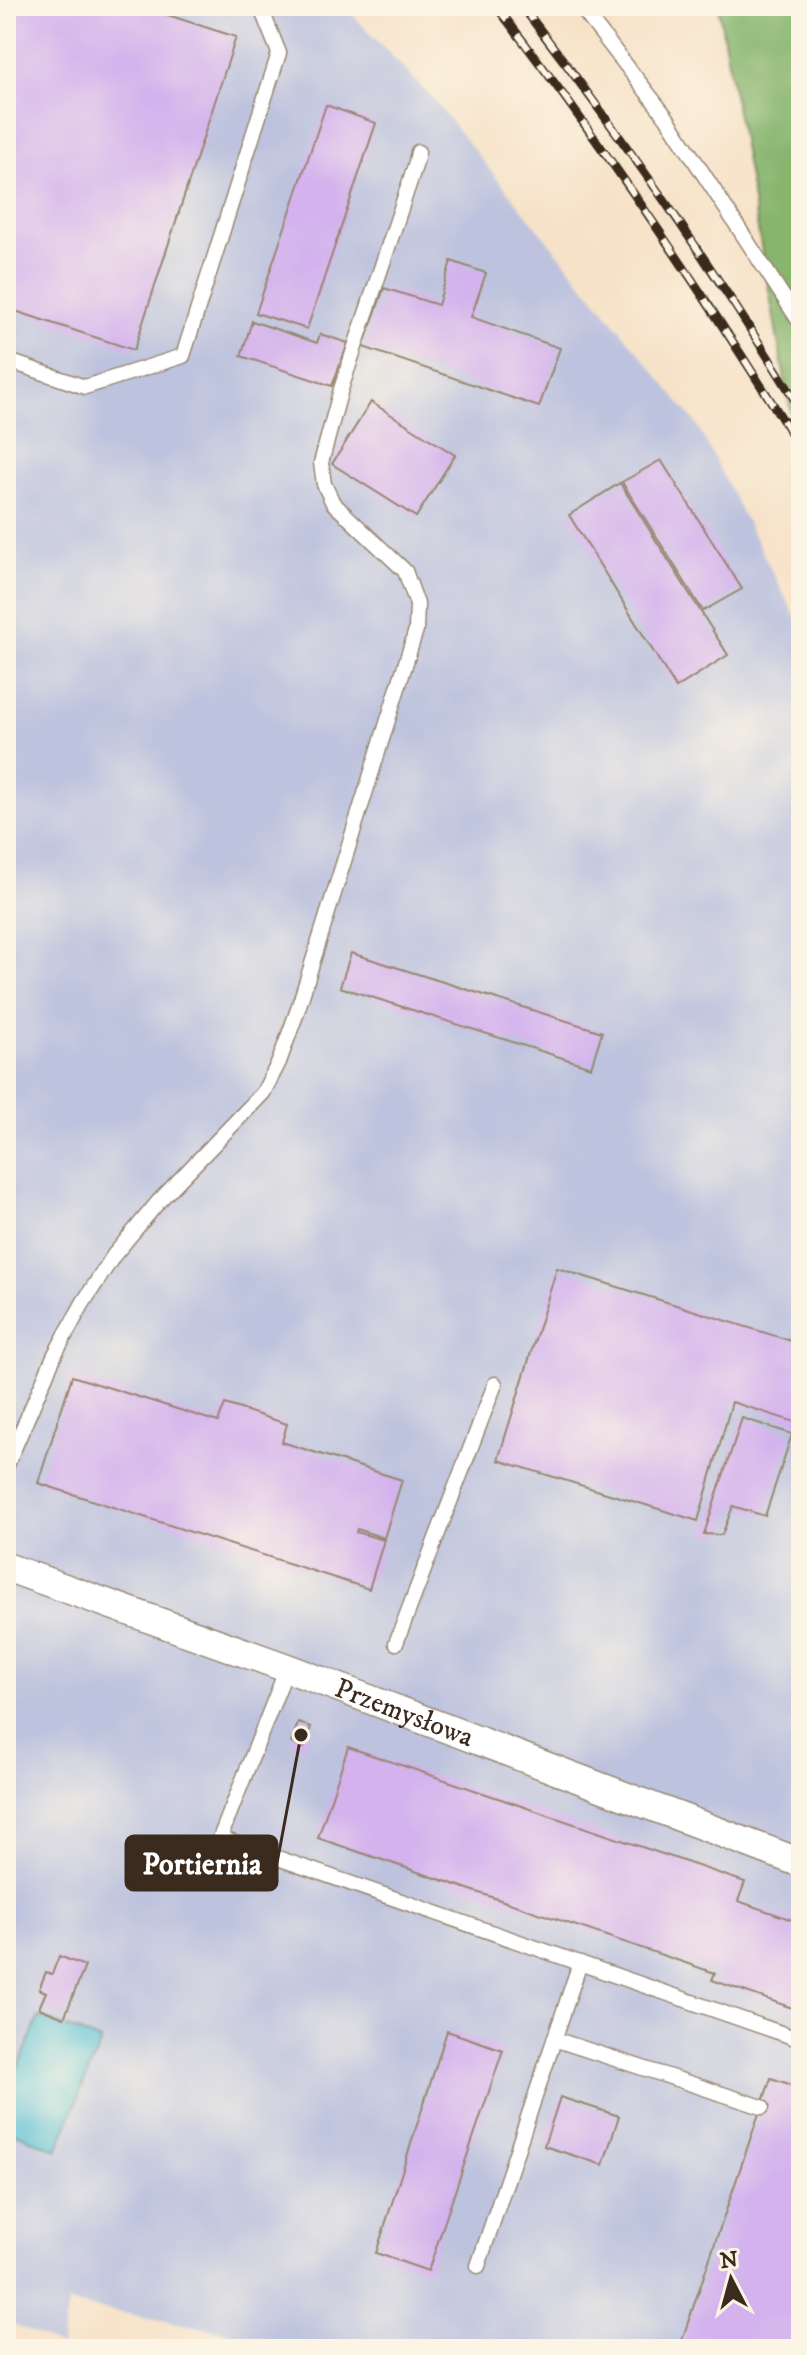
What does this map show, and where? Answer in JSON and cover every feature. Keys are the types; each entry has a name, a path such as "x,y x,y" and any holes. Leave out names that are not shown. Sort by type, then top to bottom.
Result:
{"street":[{"name":"Przemysłowa","path":"6,1567 287,1668 801,1863"}],"lane":[{"path":"6,360 85,387 183,356 279,53 260,6"},
{"path":"580,6 667,118 801,324"},
{"path":"6,1467 55,1354 83,1303 114,1255 159,1201 263,1093 279,1062 297,1012 416,630 417,604 405,571 333,503 324,484 321,463 341,389 418,152"},
{"path":"396,1643 495,1384"},
{"path":"287,1668 220,1838 801,2040"},
{"path":"478,2266 580,1963"},
{"path":"554,2039 762,2107"}],"shaded area":[{"path":"6,6 344,6 431,97 696,423 801,628 801,2349 293,2349 259,2338 68,2303 61,2346 6,2321"}],"green space":[{"path":"718,6 801,6 801,469"}],"water":[{"path":"39,2017 101,2041 57,2150 6,2129 6,2097"}],"building":[{"path":"6,6 140,6 236,37 134,350 6,308"},
{"path":"326,105 376,123 307,329 256,313"},
{"path":"451,261 486,273 471,317 560,348 539,407 363,347 384,288 438,305"},
{"path":"252,321 317,343 320,334 348,343 332,386 241,356"},
{"path":"371,402 455,455 416,517 332,464"},
{"path":"661,460 742,589 703,611 622,482"},
{"path":"620,483 728,655 676,688 569,515"},
{"path":"351,953 602,1032 591,1067 340,987"},
{"path":"557,1268 801,1344 801,1424 732,1402 698,1521 498,1460"},
{"path":"72,1376 218,1422 225,1404 287,1424 282,1442 402,1480 384,1538 357,1529 356,1532 384,1540 369,1589 38,1483"},
{"path":"742,1418 792,1434 765,1516 733,1506 722,1535 704,1534"},
{"path":"298,1723 311,1727 304,1748 291,1743"},
{"path":"348,1747 745,1882 738,1901 801,1923 801,2011 712,1980 715,1973 318,1838"},
{"path":"59,1956 85,1966 64,2018 39,2008 46,1992 39,1989 46,1972 52,1974"},
{"path":"447,2031 503,2050 428,2271 376,2253"},
{"path":"771,2078 801,2088 801,2349 679,2349"},
{"path":"560,2097 619,2116 603,2165 544,2146"}],"railway":[{"path":"496,6 577,113 654,223 801,449"},
{"path":"522,6 667,205 801,410"}],"place":[{"name":"Portiernia","path":"301,1735"}]}
